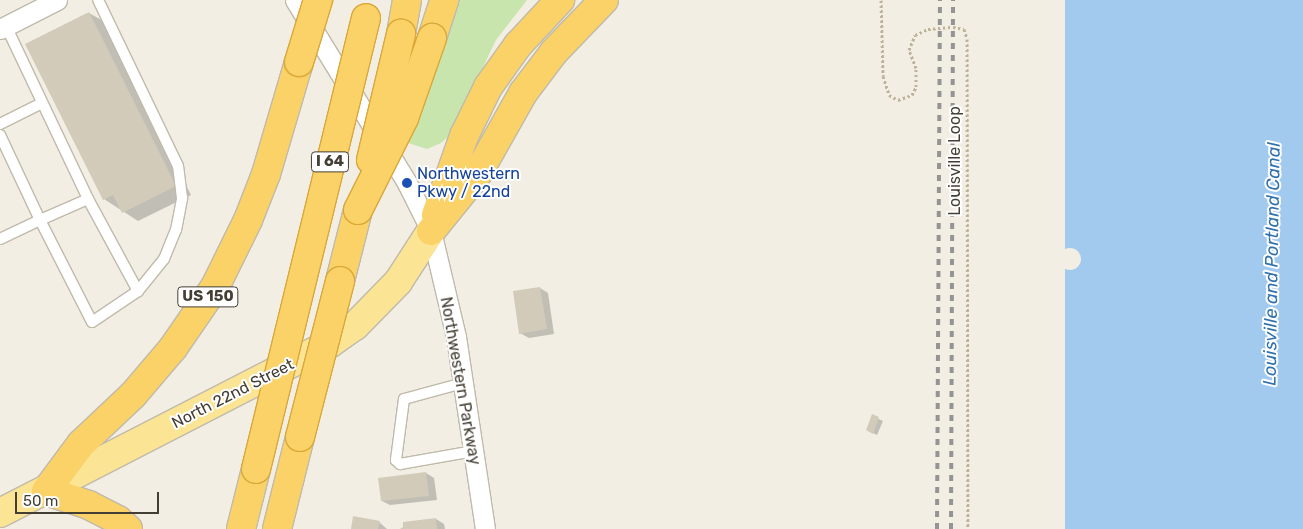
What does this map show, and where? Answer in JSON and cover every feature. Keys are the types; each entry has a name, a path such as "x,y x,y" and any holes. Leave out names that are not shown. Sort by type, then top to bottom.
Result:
{"highway":[{"name":"US 150","path":"46,490 80,444 133,395 173,348 214,286 248,220 266,174 318,0"},
{"name":"I 64","path":"277,529 358,210 401,34 407,0"},
{"path":"358,210 404,118 444,0"},
{"path":"431,231 458,150 488,87 518,45 560,0"},
{"name":"US 150","path":"431,231 478,173 523,93 554,52 604,0"},
{"name":"I 64","path":"241,529 368,9"},
{"path":"46,490 89,505 118,520 128,529"}],"main road":[{"name":"North 22nd Street","path":"0,513 329,344 355,326 398,282 431,231"}],"street":[{"path":"3,28 57,0"},
{"name":"Northwestern Parkway","path":"295,0 407,183 431,231 456,337 485,529"}],"lane":[{"path":"0,135 40,220 92,322 138,291 164,259 176,230 182,198 178,166 98,0"},
{"path":"3,28 42,102 88,198 138,291"},
{"path":"0,124 42,102"},
{"path":"0,239 88,198"},
{"path":"463,383 404,400 396,460 400,464 474,451"}],"path":[{"name":"Louisville Loop","path":"881,0 883,76 889,95 898,100 912,95 916,87 916,68 909,50 916,36 928,29 953,27 964,29 967,39 968,529"}],"green space":[{"path":"456,0 527,0 496,40 451,134 441,143 427,149 408,143"}],"water":[{"name":"Louisville and Portland Canal","path":"1065,0 1303,0 1303,529 1065,529"}],"pier":[{"path":"1070,248 1080,255 1081,259 1074,269 1070,270 1060,263 1059,259 1066,249"}],"building":[{"path":"89,12 176,186 122,213 113,195 103,200 25,44"},
{"path":"540,287 547,329 519,334 513,291"},
{"path":"872,414 879,417 873,434 866,430"},
{"path":"426,472 429,496 381,501 378,478"},
{"path":"353,516 380,521 378,529 351,529"},
{"path":"436,518 437,529 400,529 403,527 403,522"}],"railway":[{"path":"937,529 940,0"},
{"path":"951,529 953,0"}],"place":[{"name":"Northwestern Pkwy / 22nd","path":"407,183"}]}
